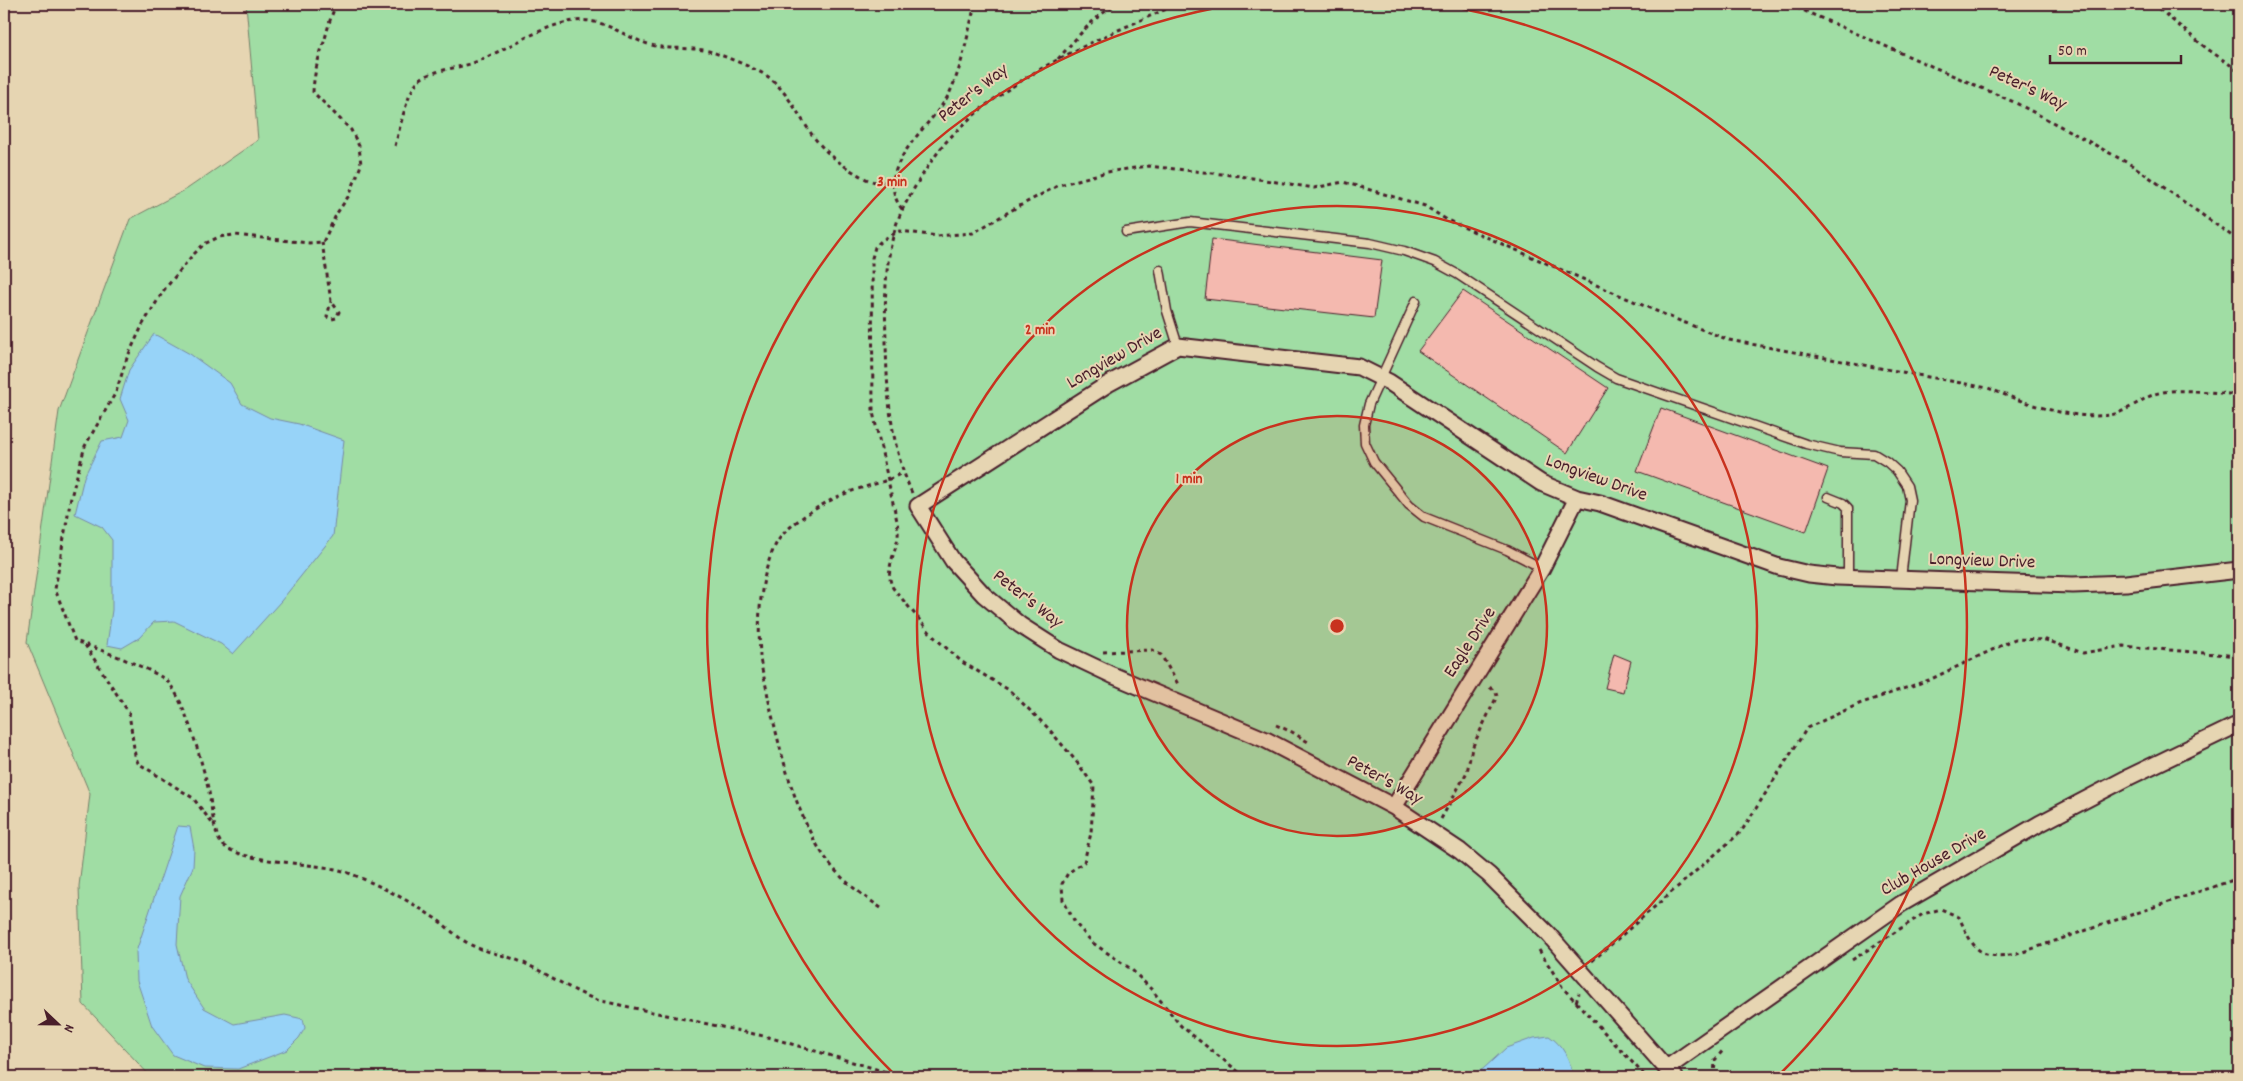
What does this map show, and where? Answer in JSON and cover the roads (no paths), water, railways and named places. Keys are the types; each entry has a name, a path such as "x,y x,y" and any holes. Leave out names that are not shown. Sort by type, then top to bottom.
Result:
{"street":[{"name":"Longview Drive","path":"918,506 1108,384 1178,346 1359,367 1380,378 1541,484 1780,567 1809,574 1901,580 2109,584 2239,570"},
{"name":"Eagle Drive","path":"1394,807 1542,568 1577,498"},
{"name":"Peter's Way","path":"918,506 953,561 984,595 1020,625 1043,640 1059,650 1112,675 1266,740 1394,807 1460,851 1514,898 1671,1072"},
{"name":"Club House Drive","path":"1671,1072 1901,904 2047,820 2129,777 2239,724"}],"lane":[{"path":"1126,232 1190,222 1370,243 1404,251 1435,262 1458,274 1616,378 1813,446 1840,452 1874,454 1897,471 1907,486 1910,500 1901,580"},
{"path":"1160,270 1167,311 1178,346"},
{"path":"1416,301 1369,404 1364,425 1365,443 1374,462 1410,506 1424,516 1507,550 1542,568"},
{"path":"1828,497 1843,502 1848,508 1848,578"}],"water":[{"path":"154,334 190,354 230,383 242,404 270,418 299,424 344,440 333,536 281,601 233,654 221,644 174,621 154,622 139,638 122,648 107,645 112,610 112,540 102,527 75,514 84,477 102,441 123,437 129,420 120,399 129,370"},
{"path":"178,826 190,827 194,849 193,867 180,896 177,944 185,979 204,1008 234,1024 285,1015 303,1019 305,1028 299,1038 287,1050 238,1069 204,1068 173,1055 152,1026 137,981 136,952"},
{"path":"1549,1036 1565,1054 1573,1077 1465,1077 1483,1069 1506,1048 1534,1038"}]}
